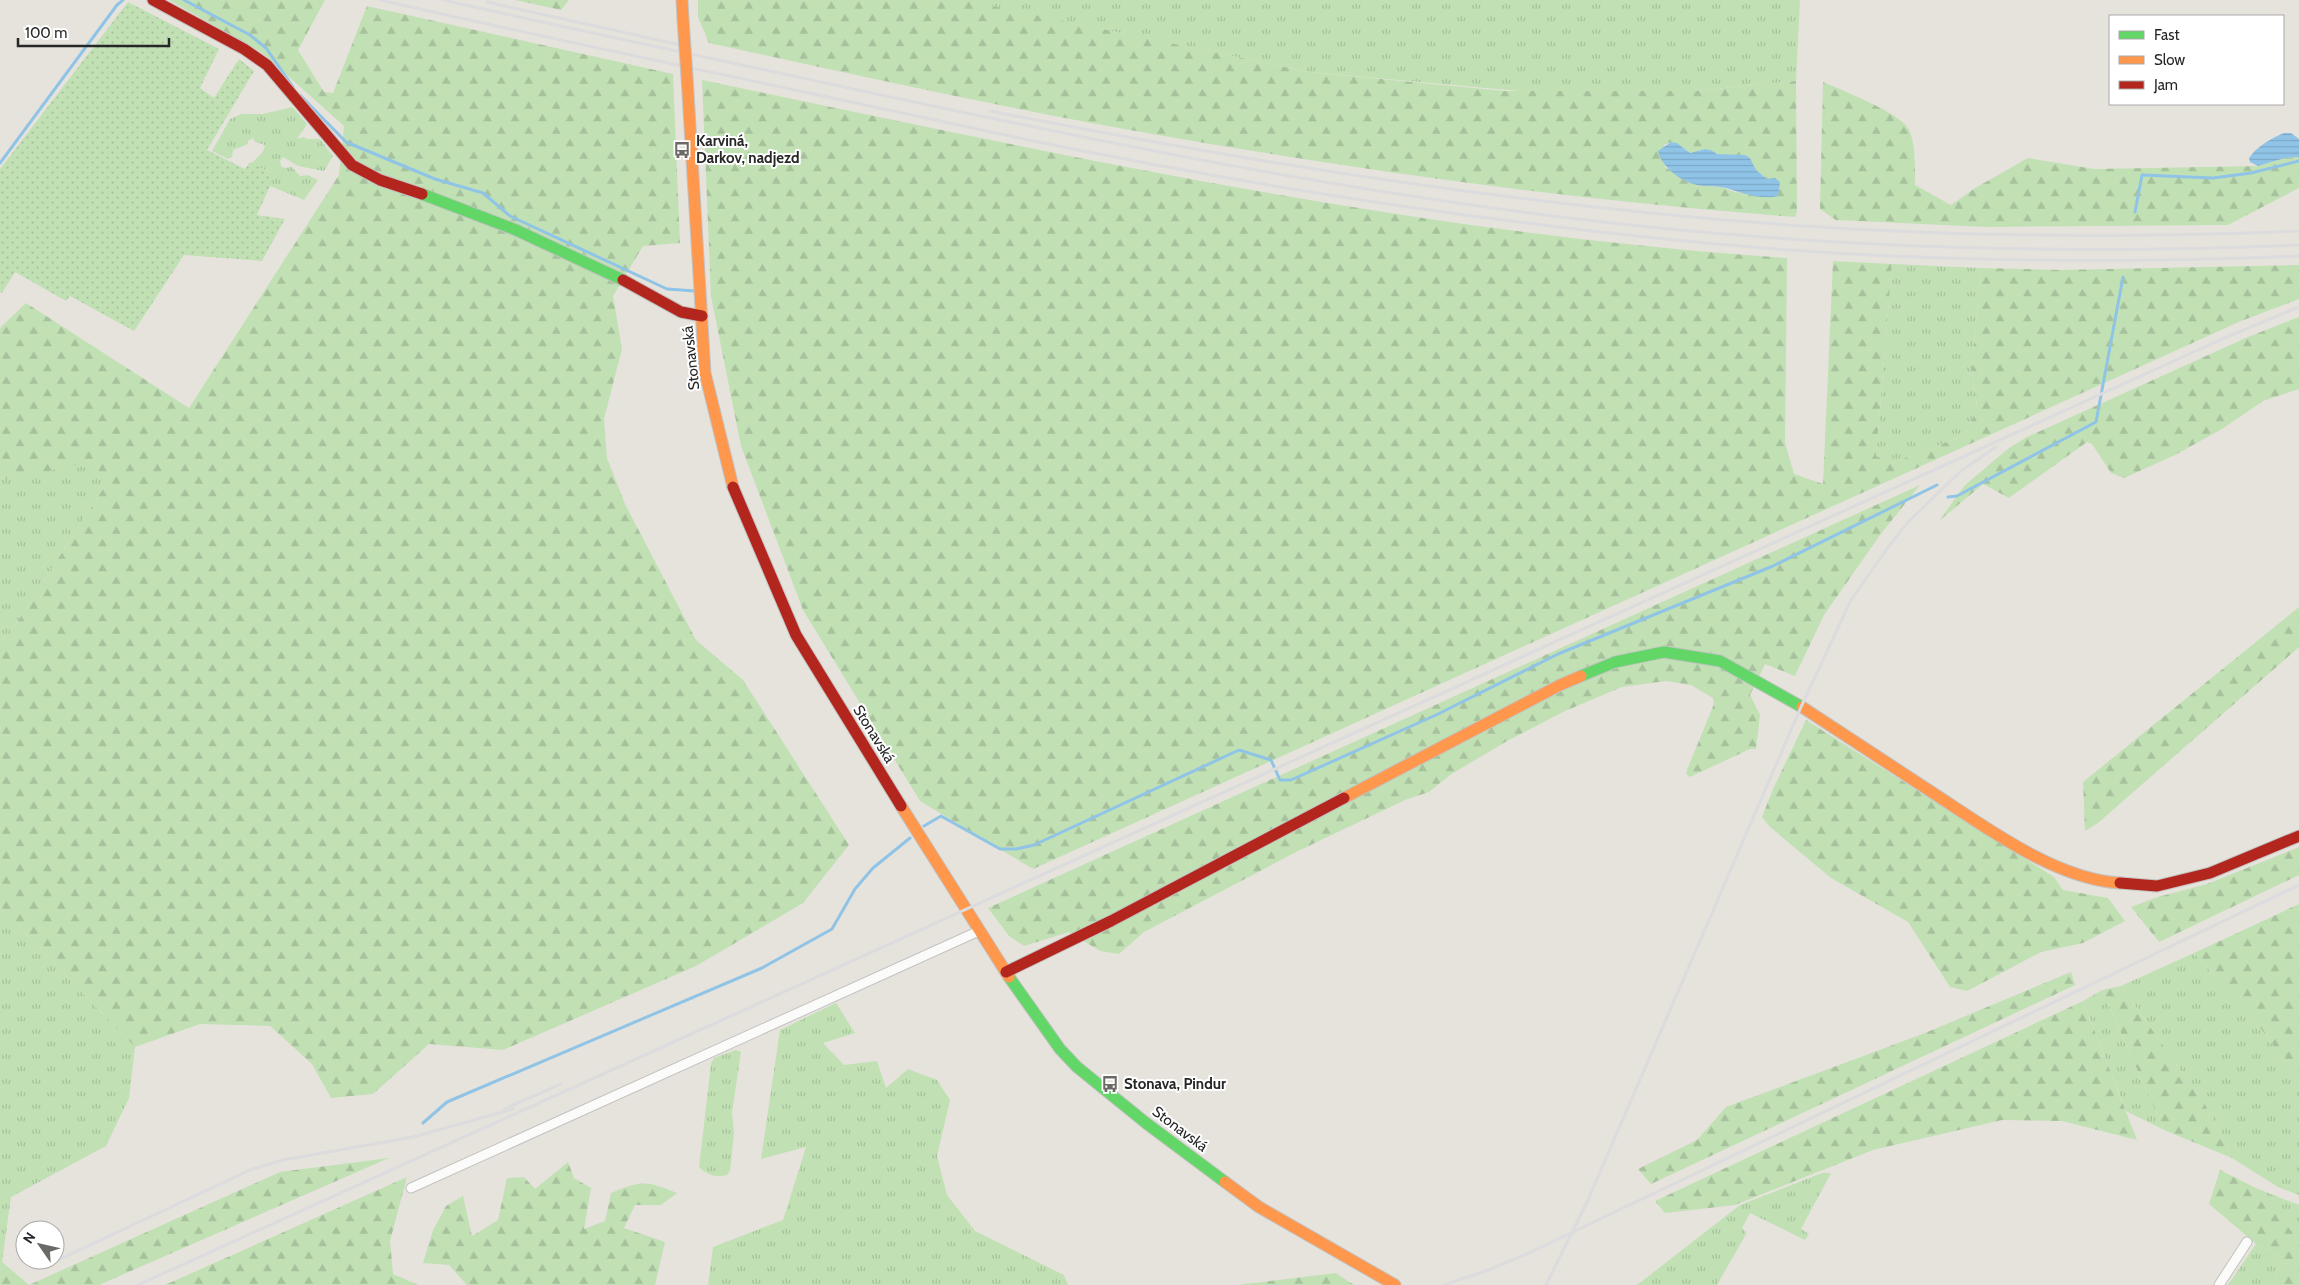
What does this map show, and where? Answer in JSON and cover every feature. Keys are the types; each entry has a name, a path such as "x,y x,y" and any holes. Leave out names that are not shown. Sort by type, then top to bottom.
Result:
{"street":[{"path":"153,0 244,49 267,65 338,151 352,165 380,180 459,207 516,230 640,288 681,312 702,316"},
{"name":"Stonavská","path":"682,0 705,373 734,490 792,626 821,678 979,931 1060,1049 1077,1066 1146,1123 1260,1207 1395,1285"},
{"path":"1006,972 1111,921 1560,685 1615,662 1664,652 1720,661 1787,697 2042,861 2099,882 2157,886 2210,873 2299,836"},
{"path":"411,1188 979,931"},
{"path":"2219,1285 2247,1242"}],"green space":[{"path":"169,0 325,0 298,50 324,92 333,93 367,6 673,74 680,243 643,246 613,296 622,349 604,419 607,458 625,504 696,640 743,680 849,845 803,903 696,966 503,1050 429,1044 373,1094 331,1098 312,1064 270,1026 200,1024 135,1047 0,907 0,643 14,627 112,475 76,465 10,479 0,478 0,328 26,303 189,408 339,175 344,126 261,52"},
{"path":"515,0 569,0 561,10"},
{"path":"698,0 963,0 1309,72 1505,91 1694,91 1796,81 1797,212 1795,217 1618,201 1466,183 1239,149 1107,126 936,92 709,43 698,17","holes":["1671,142 1677,143 1690,153 1705,149 1717,154 1750,158 1756,170 1767,179 1769,198 1757,194 1734,192 1721,187 1695,185 1665,167 1664,145"]},
{"path":"960,0 1800,0 1796,81 1694,91 1519,91 1309,72"},
{"path":"128,2 219,49 200,88 214,98 239,59 254,71 207,150 245,169 250,162 275,175 257,215 285,219 262,261 184,255 134,331 70,296 66,301 15,272 2,293 0,292 0,169"},
{"path":"702,80 1106,163 1377,211 1513,231 1650,247 1787,258 1785,443 1794,474 1823,484 1833,261 1892,264 1876,456 1892,463 1966,435 1977,407 1972,369 1981,268 2061,270 2299,265 2299,299 2241,321 1033,869 920,801 803,610 741,446 711,296"},
{"path":"1823,82 1868,102 1902,122 1911,134 1915,185 1951,205 1975,188 2028,158 2094,169 2258,166 2285,158 2299,157 2299,188 2228,225 1986,227 1836,220 1820,209"},
{"path":"292,107 307,124 297,139 304,137 307,139 320,139 333,156 324,171 298,166 283,157 280,161 281,166 284,168 292,167 300,176 308,175 318,180 304,200 270,186 274,175 252,163 262,153 265,145 255,142 253,138 248,141 248,144 233,150 232,157 228,159 212,151 230,119 241,114 263,114"},
{"path":"1892,264 1981,268 1972,369 1977,407 1966,435 1892,463 1876,456"},
{"path":"2299,317 2299,389 2263,401 2222,429 2175,455 2124,478 2111,473 2092,444 2087,442 2009,498 1983,484 1939,521 1965,485 2009,448 2027,437 2248,337"},
{"path":"76,464 112,475 14,627 0,643 0,478 10,479"},
{"path":"1920,485 1880,535 1824,615 1795,676 1765,664 1750,695 1760,715 1756,749 1750,749 1690,777 1686,774 1687,770 1714,704 1713,698 1691,685 1666,681 1622,687 1565,711 1507,741 1450,775 1429,792 1405,800 1296,852 1144,932 1119,954 1100,951 1069,932 1024,946 1009,936 988,908"},
{"path":"2299,607 2299,647 2098,823 2085,831 2083,782"},
{"path":"1806,720 2054,877 2063,890 2108,898 2125,921 2083,943 2041,952 1967,991 1950,987 1908,922 1831,878 1770,827 1762,817 1773,789"},
{"path":"2299,847 2299,875 2159,942 2131,907 2158,897 2207,884"},
{"path":"2299,904 2299,1082 2262,1030 2194,953"},
{"path":"0,907 135,1047 129,1098 106,1146 11,1197 2,1262 0,1263"},
{"path":"2194,953 2262,1030 2299,1082 2299,1195 2278,1187 2232,1158 2206,1106 2121,986"},
{"path":"2071,972 2075,985 1651,1184 1638,1169 1697,1140 1726,1107 1925,1033"},
{"path":"2121,986 2206,1106 2232,1158 2164,1130 2102,990"},
{"path":"2102,990 2164,1130 2126,1111 2083,1001"},
{"path":"2083,1001 2137,1140 2062,1121 2002,1120 1873,1150 1735,1205 1665,1213 1655,1201"},
{"path":"836,1003 855,1033 823,1043 844,1065 877,1061 886,1088 908,1069 937,1080 950,1100 937,1156 947,1195 975,1231 1064,1275 1068,1285 708,1285 713,1247 783,1220 806,1147 761,1159 780,1030"},
{"path":"736,1050 741,1052 732,1113 734,1132 730,1171 727,1175 715,1176 708,1174 699,1167 711,1064 714,1058"},
{"path":"389,1158 99,1285 29,1285 280,1172"},
{"path":"568,1162 574,1178 591,1188 584,1229 605,1221 611,1193 638,1184 651,1184 677,1193 661,1205 635,1205 624,1228 665,1242 655,1285 467,1285 449,1265 423,1263 433,1230 446,1206 463,1196 472,1236 498,1220 507,1178 524,1177 535,1189"},
{"path":"2220,1170 2256,1188 2292,1232 2299,1243 2299,1285 2273,1285 2284,1258 2256,1244 2209,1204"},
{"path":"1822,1173 1831,1173 1801,1229 1809,1234 1805,1240 1750,1213 1742,1228 1746,1232 1745,1236 1717,1285 1637,1285 1740,1205"},
{"path":"407,1177 390,1241 393,1274 419,1285 165,1285"},
{"path":"2256,1188 2299,1205 2299,1243"},
{"path":"2256,1244 2284,1258 2273,1285 2228,1285"},
{"path":"2,1262 29,1285 0,1285 0,1263"},
{"path":"1336,1273 1354,1285 1237,1285"}],"water":[{"path":"2284,133 2291,133 2299,139 2299,157 2285,158 2258,166 2250,162 2249,158 2260,146"},
{"path":"1671,142 1677,143 1690,153 1705,149 1717,154 1745,155 1750,158 1756,170 1767,179 1775,178 1780,182 1778,196 1750,195 1721,187 1697,185 1685,181 1667,168 1660,157 1658,151"}],"waterway":[{"path":"0,163 117,5 123,0"},
{"path":"184,0 250,35 266,48 293,87"},
{"path":"300,95 346,142 435,179 483,193 510,216 667,289 695,291"},
{"path":"2135,212 2142,175 2213,178 2251,173 2299,161"},
{"path":"1948,497 1957,496 2096,422 2123,277"},
{"path":"924,826 941,816 1000,849 1016,849 1034,845 1239,750 1271,760 1280,780 1291,780 1436,715 1558,654 1773,566 1937,485"},
{"path":"423,1123 447,1102 762,968 832,929 855,889 873,868 910,838"}],"railway":[{"path":"380,0 1004,135 1182,170 1414,208 1646,237 1727,245 1890,256 2054,260 2217,259 2299,256"},
{"path":"443,0 867,92 1205,161 1375,190 1545,215 1733,235 1921,246 2110,249 2299,245"},
{"path":"487,2 685,46"},
{"path":"990,111 1293,166 1497,195 1701,218 1865,230 1989,234 2175,235 2299,231"},
{"path":"138,1285 2229,336 2299,307"},
{"path":"1546,1285 1588,1200 1801,707 1851,600 1910,520 1961,471 1996,447"},
{"path":"1444,1285 1491,1269 1529,1253 2299,885"},
{"path":"504,1109 561,1084"},
{"path":"65,1257 250,1170 283,1160 413,1137 513,1109"}],"traffic: fast":[{"path":"422,194 516,230 623,280"},
{"path":"1581,676 1615,662 1664,652 1720,661 1802,707"},
{"path":"1009,977 1060,1049 1077,1067 1146,1123 1225,1182"}],"traffic: slow":[{"path":"682,0 683,19"},
{"path":"683,19 687,77"},
{"path":"687,77 705,373 733,487"},
{"path":"1344,798 1560,685 1581,676"},
{"path":"1802,707 2020,849 2070,872 2120,883"},
{"path":"901,806 1009,977"},
{"path":"1225,1182 1259,1207 1395,1285"}],"traffic: jam":[{"path":"153,0 244,49 267,65 352,165 380,180 422,194"},
{"path":"623,280 681,312 702,316"},
{"path":"733,487 796,635 901,806"},
{"path":"1006,972 1111,921 1344,798"},
{"path":"2120,883 2157,886 2210,873 2299,836"}],"place":[{"name":"Karviná, Darkov, nadjezd","path":"682,150"},
{"name":"Stonava, Pindur","path":"1110,1084"}]}
